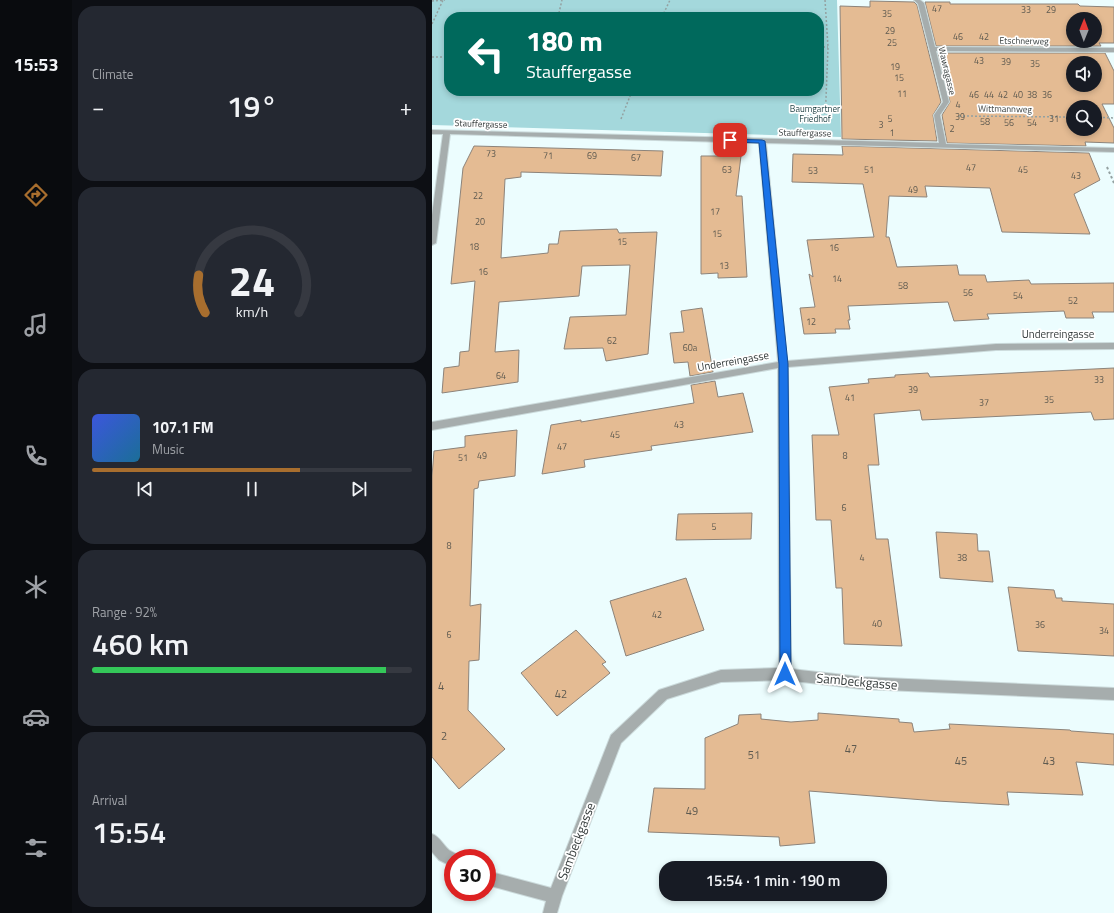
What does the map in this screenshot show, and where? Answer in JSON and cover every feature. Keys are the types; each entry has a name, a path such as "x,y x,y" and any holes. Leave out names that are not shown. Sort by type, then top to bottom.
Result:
{"street":[{"name":"Wawragasse","path":"917,0 921,2 946,102 937,115"},
{"name":"Etschnerweg","path":"933,49 1114,50"},
{"path":"937,115 943,146"},
{"name":"Stauffergasse","path":"432,132 1114,150"},
{"path":"432,243 448,132"},
{"path":"762,141 783,364 785,674"},
{"name":"Underreingasse","path":"432,426 783,364 996,347 1114,346"},
{"name":"Sambeckgasse","path":"550,913 555,896 616,739 663,694 722,676 785,674 862,683 1114,694"},
{"path":"432,841 444,855"},
{"path":"496,880 555,896"}],"path":[{"path":"432,0 444,0 432,24"},
{"path":"559,12 562,0"},
{"path":"664,12 670,0"},
{"path":"825,0 828,48 825,127"},
{"path":"824,48 828,48"},
{"path":"432,57 444,57"},
{"path":"621,119 630,96"},
{"name":"Wittmannweg","path":"937,115 1066,117"},
{"path":"1102,117 1114,118"}],"green space":[{"name":"Baumgartner Friedhof","path":"432,0 837,0 841,137 432,125"}],"building":[{"path":"870,1 914,2 917,5 941,102 933,115 937,141 842,139 840,6 870,7"},
{"path":"925,2 950,2 950,4 1078,4 1080,6 1114,7 1114,43 1102,43 1102,12 1066,12 1066,46 936,46"},
{"path":"938,53 1105,53 1114,71 1114,104 1102,104 1114,128 1114,143 1085,142 1086,146 947,143 942,115 950,102"},
{"path":"474,146 663,151 661,176 521,172 521,177 505,179 501,258 548,253 549,244 558,244 560,231 617,229 619,233 657,232 648,354 606,361 603,348 564,349 570,317 626,315 630,265 582,266 579,296 499,302 495,352 519,350 518,382 442,393 444,368 459,366 460,352 469,351 475,281 451,284 463,168"},
{"path":"842,146 1089,153 1100,180 1074,194 1090,234 1002,232 990,188 925,186 927,197 889,196 886,237 889,237 897,267 957,265 959,275 985,275 987,282 1029,280 1031,284 1114,283 1114,312 1092,312 1094,318 1066,318 1064,311 987,314 989,319 954,321 948,302 848,306 850,320 848,320 850,329 835,329 836,333 804,334 800,308 815,307 809,274 813,277 807,240 874,237 863,184 792,182 793,154 843,155"},
{"path":"701,156 741,156 736,196 742,196 747,277 718,278 718,273 701,274"},
{"path":"702,308 713,372 690,376 688,362 674,363 670,333 684,332 681,311"},
{"path":"1114,368 1114,419 1094,420 1091,412 922,420 920,410 874,414 879,465 868,465 876,539 888,539 902,646 844,644 842,588 836,588 831,520 816,520 812,435 839,435 829,387 869,383 868,379 895,377 895,375 928,373 930,377"},
{"path":"715,381 718,397 743,393 753,432 651,446 652,450 584,460 585,467 542,474 551,425 581,420 581,422 694,403 691,385"},
{"path":"517,430 515,476 479,481 478,488 474,489 470,606 481,604 479,660 469,661 468,710 505,749 459,789 432,757 432,476 434,451 465,447 465,436"},
{"path":"752,513 751,539 676,540 678,514"},
{"path":"936,532 977,534 978,551 989,551 993,582 940,578"},
{"path":"686,578 704,630 626,656 610,601"},
{"path":"1008,587 1054,590 1056,598 1062,598 1062,601 1114,604 1114,656 1018,651"},
{"path":"576,630 606,662 602,664 610,673 557,716 521,673"},
{"path":"818,713 899,719 899,722 912,723 914,732 950,729 949,724 1070,730 1114,734 1114,765 1076,762 1083,795 1007,792 1009,805 809,791 815,843 780,846 779,837 648,832 654,788 705,789 705,738 738,724 739,715 761,714 761,719 791,722 818,720"}],"route":[{"path":"730,140 762,141 783,364 785,674"}]}
